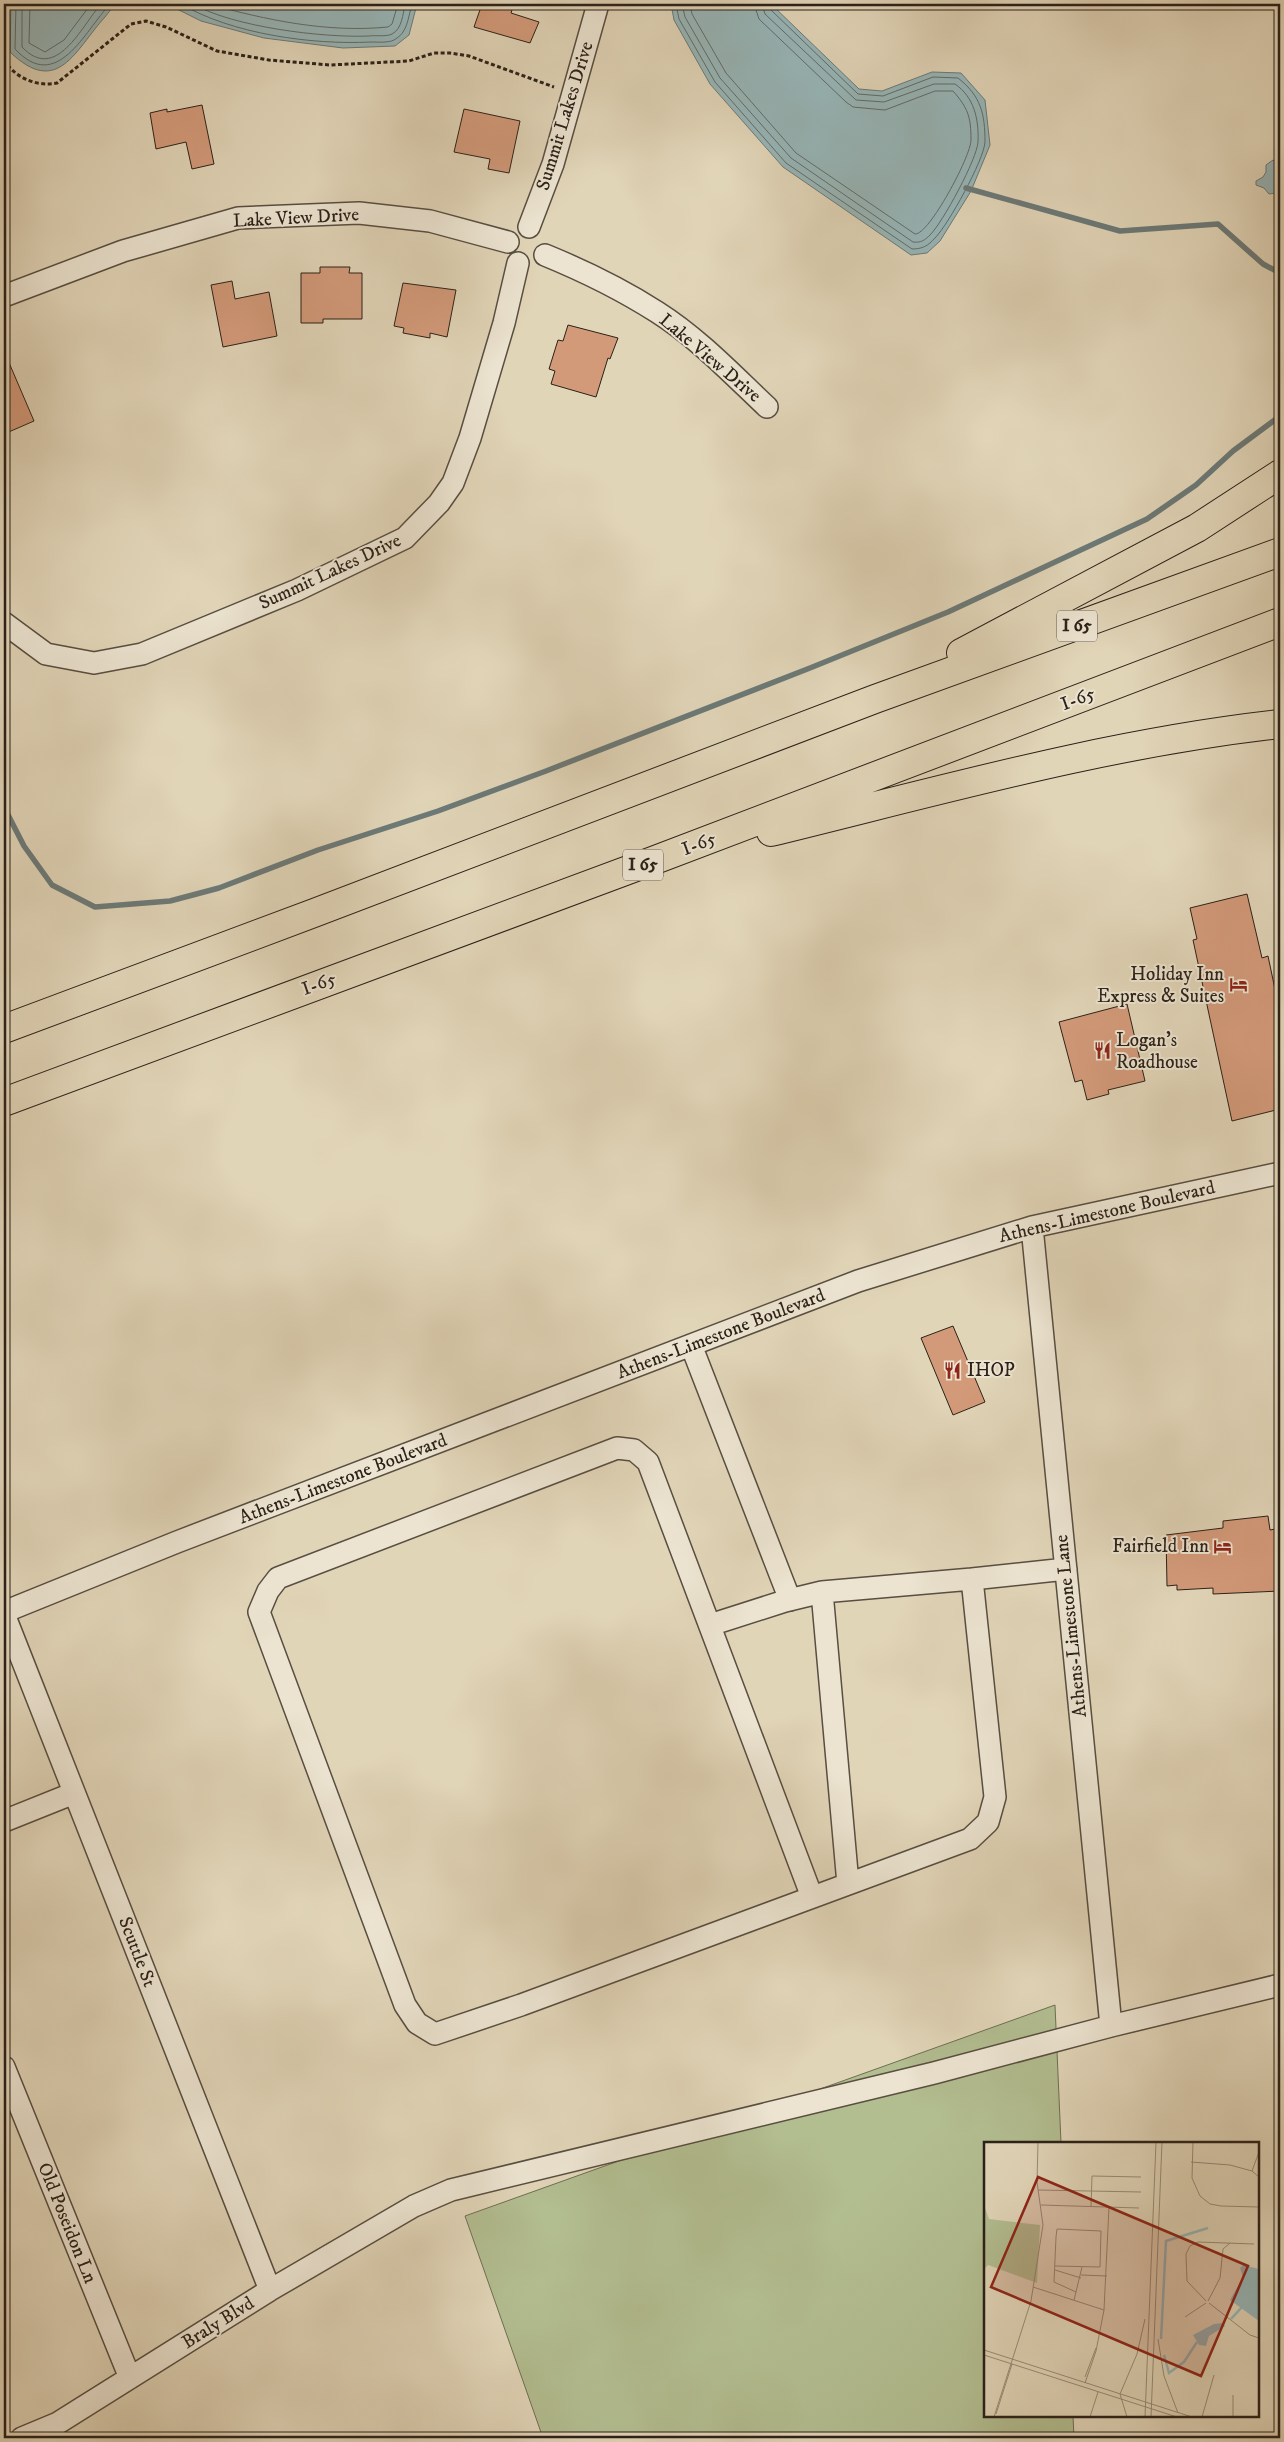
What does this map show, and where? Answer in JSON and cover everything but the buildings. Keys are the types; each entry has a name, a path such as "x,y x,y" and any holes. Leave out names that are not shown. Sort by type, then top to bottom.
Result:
{"highway":[{"path":"874,699 1196,528 1280,474"},
{"name":"I 65","path":"4,1029 314,914 874,699 1280,552"},
{"name":"I-65","path":"4,1102 655,860 1280,622"},
{"path":"655,860 1066,760 1206,732 1280,724"}],"street":[{"name":"Summit Lakes Drive","path":"529,227 553,164 598,4"},
{"name":"Lake View Drive","path":"4,296 123,251 238,218 359,213 430,221 508,242"},
{"path":"529,227 536,228 545,237 547,249 545,255 536,264 530,266 518,263 510,254 508,242 518,229 529,227"},
{"name":"Lake View Drive","path":"545,255 589,273 658,313 712,355 767,407"},
{"name":"Summit Lakes Drive","path":"4,623 46,654 94,663 142,654 297,590 405,538 439,503 453,483 470,438 504,323 518,263"},
{"name":"Athens-Limestone Boulevard","path":"4,1613 177,1542 858,1281 1032,1227 1280,1173"},
{"name":"Athens-Limestone Lane","path":"1032,1227 1111,2026"},
{"path":"691,1346 790,1600"},
{"path":"812,1897 648,1462 634,1450 617,1448 278,1578 268,1592 259,1612 405,2005 417,2023 435,2034 521,2005 970,1839 988,1822 995,1797 972,1579"},
{"path":"710,1625 822,1592 1066,1569"},
{"path":"822,1592 848,1884"},
{"name":"Scuttle St","path":"4,1613 270,2290"},
{"path":"4,1821 74,1793"},
{"name":"Braly Blvd","path":"22,2438 58,2423 270,2290 414,2206 451,2190 925,2075 1111,2026 1280,1985"},
{"name":"Old Poseidon Ln","path":"4,2067 130,2378"}],"path":[{"path":"4,60 9,69 25,79 44,86 57,83 131,24 146,22 166,27 217,51 270,60 340,64 409,61 434,53 450,53 469,56 562,89"}],"green space":[{"path":"1055,2005 1061,2142 984,2142 984,2417 1073,2417 1074,2438 543,2438 465,2216"}],"water":[{"path":"11,4 119,4 111,9 74,55 64,64 53,70 41,71 27,65 10,52"},
{"path":"167,4 417,4 409,35 395,46 343,48 264,38 201,21"},
{"path":"671,4 771,4 859,89 882,91 932,72 961,73 985,100 990,145 971,191 940,241 927,253 911,255 783,167 710,84 674,20"},
{"path":"1273,160 1279,166 1277,181 1279,185 1276,193 1269,194 1264,188 1256,185 1256,181 1263,177 1266,172 1266,165"}],"waterway":[{"path":"966,188 1120,231 1218,224 1263,264 1280,273"},
{"path":"4,807 24,846 52,885 95,907 170,901 219,888 318,850 438,811 546,771 948,612 1147,519 1196,485 1233,451 1280,416"}],"place":[{"name":"Holiday Inn Express & Suites","path":"1238,985"},
{"name":"Logan's Roadhouse","path":"1102,1051"},
{"name":"IHOP","path":"953,1370"},
{"name":"Fairfield Inn","path":"1223,1546"}]}
